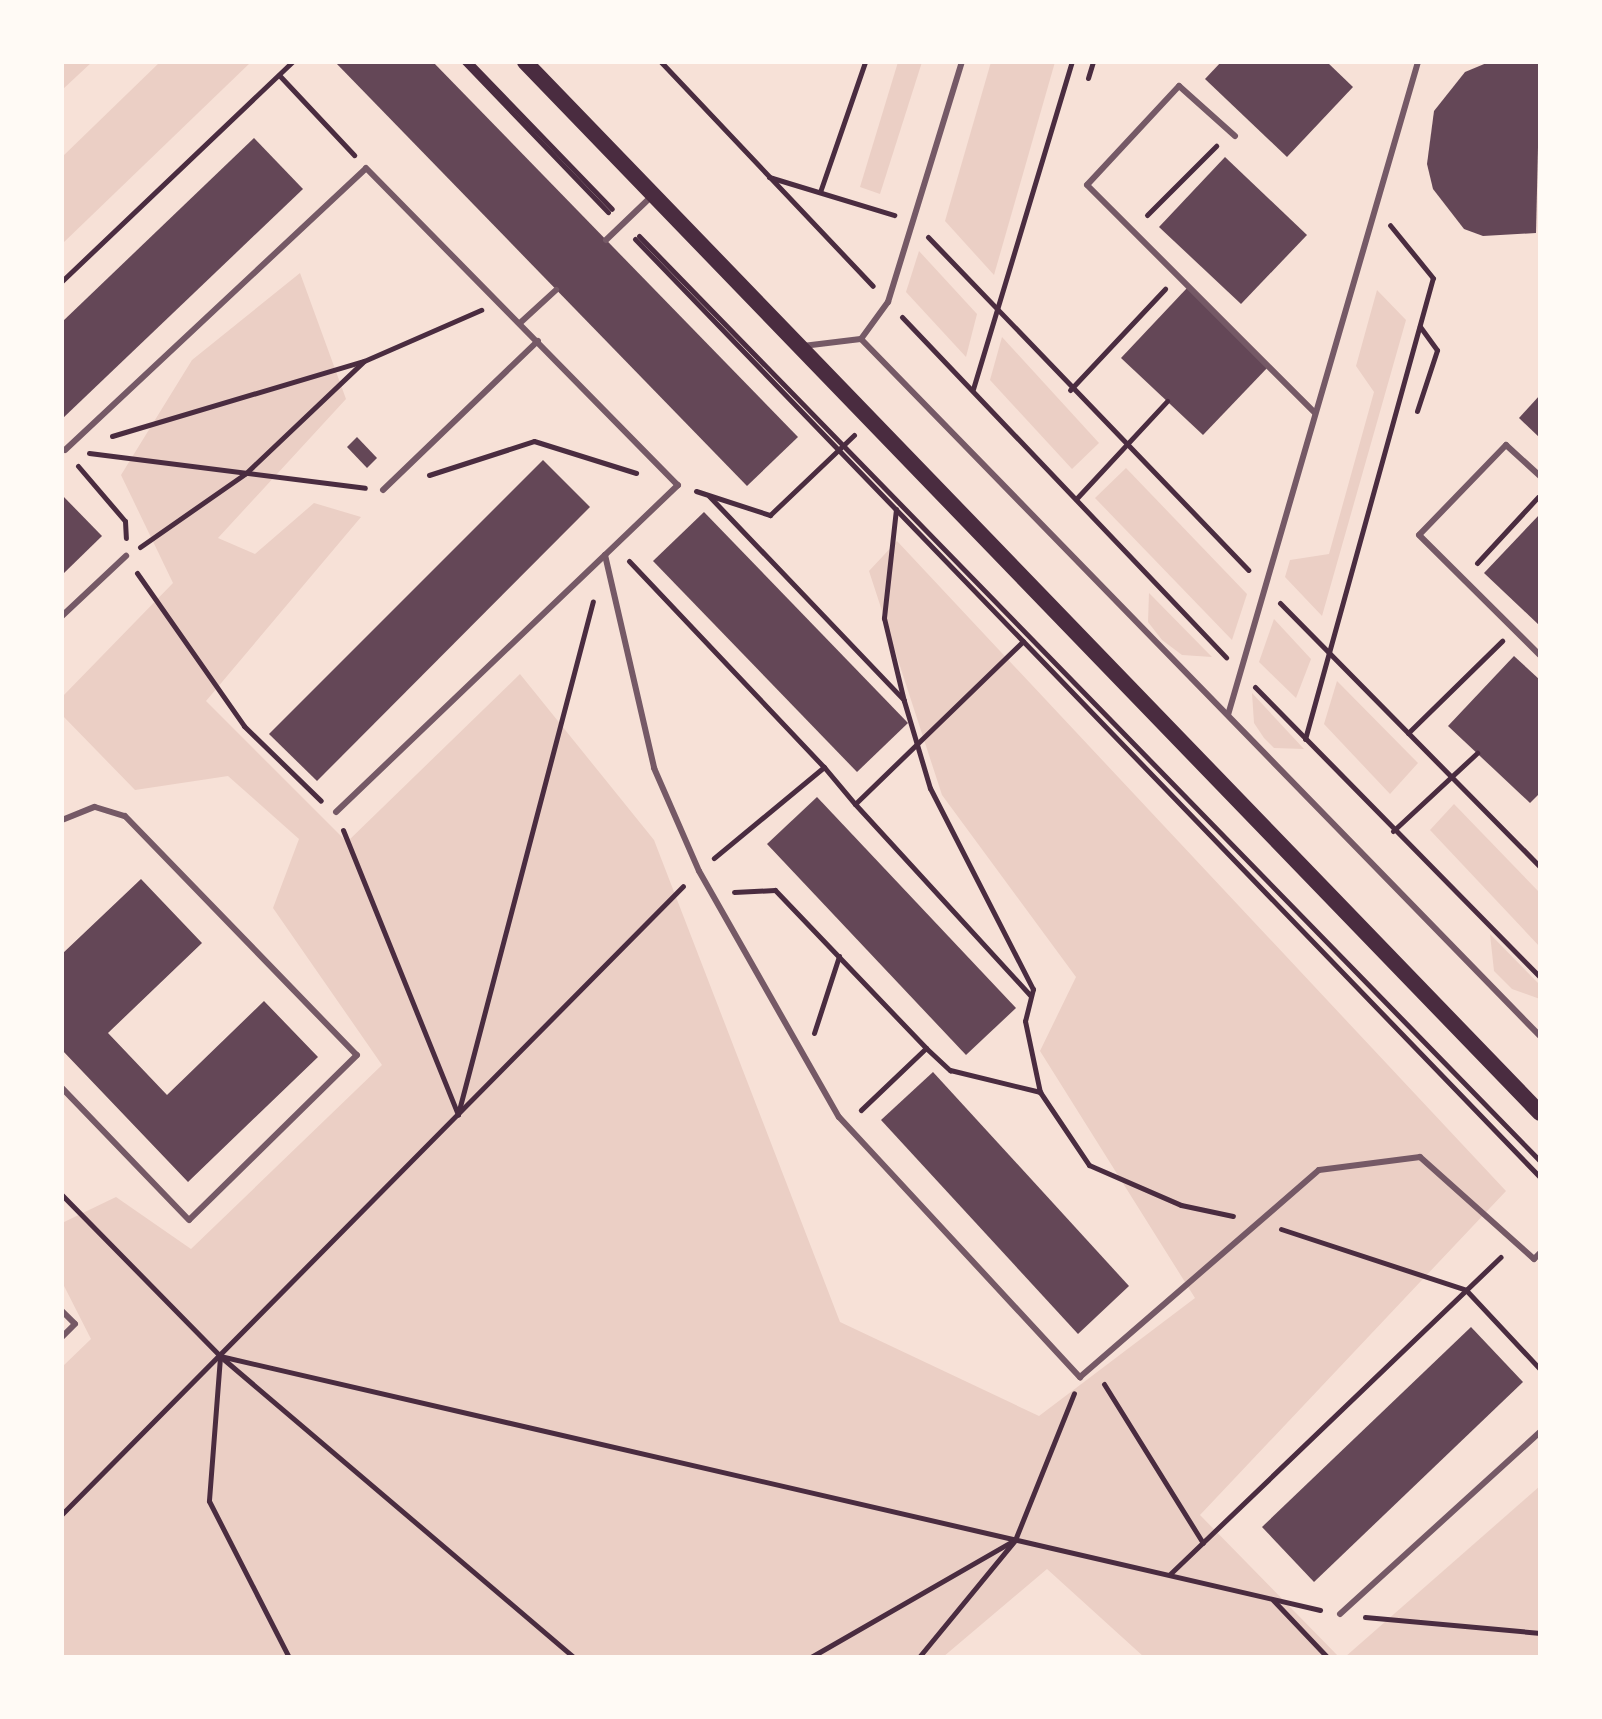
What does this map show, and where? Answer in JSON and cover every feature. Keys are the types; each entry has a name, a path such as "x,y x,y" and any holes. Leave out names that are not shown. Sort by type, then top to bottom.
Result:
{"main road":[{"path":"525,62 1540,1113"}],"lane":[{"path":"799,346 861,339 888,302 962,62"},
{"path":"1228,715 1418,62"},
{"path":"1232,134 1179,86 1087,185 1315,413"},
{"path":"65,450 366,168 678,485 336,812"},
{"path":"606,240 653,195"},
{"path":"520,323 556,290"},
{"path":"861,339 1540,1036"},
{"path":"383,490 538,341"},
{"path":"1540,476 1506,445 1419,535 1540,655"},
{"path":"605,555 654,768 699,871 805,1061 846,1125 1080,1377 1319,1170 1420,1157 1534,1259 1540,1253"},
{"path":"62,616 126,556"},
{"path":"62,820 95,807 125,816 357,1055 189,1220 62,1088"},
{"path":"62,1311 75,1324 62,1337"},
{"path":"1340,1614 1540,1432"}],"path":[{"path":"62,281 292,62"},
{"path":"464,62 1540,1161"},
{"path":"470,62 624,224"},
{"path":"661,62 1393,831 1540,977"},
{"path":"820,192 865,62"},
{"path":"973,390 1072,62"},
{"path":"1088,78 1093,62"},
{"path":"279,75 366,168"},
{"path":"1132,230 1232,134"},
{"path":"768,177 913,221 1070,390 1540,867"},
{"path":"1305,739 1433,278 1376,207"},
{"path":"1070,390 1178,276"},
{"path":"458,1115 336,812 244,726 126,556 125,521 65,450 364,361 499,302"},
{"path":"1417,411 1437,350 1420,327"},
{"path":"126,556 246,473 364,361"},
{"path":"1076,499 1167,401"},
{"path":"678,485 770,515 869,420"},
{"path":"841,447 896,509 1540,1177"},
{"path":"707,494 904,701"},
{"path":"1463,578 1540,494"},
{"path":"896,509 884,618 904,701 942,816 967,871 1003,920 1031,996 1025,1021 1040,1092 1089,1165 1181,1205 1260,1222 1466,1290 1540,1369"},
{"path":"615,546 824,767 1031,996"},
{"path":"458,1115 605,555"},
{"path":"1408,733 1514,629"},
{"path":"855,804 1023,641"},
{"path":"1393,831 1477,753"},
{"path":"62,1514 699,871 824,767"},
{"path":"712,893 775,890 950,1070 1040,1092"},
{"path":"805,1061 839,956"},
{"path":"846,1125 926,1048"},
{"path":"62,1195 220,1356 574,1657"},
{"path":"1169,1575 1516,1243"},
{"path":"220,1356 1340,1614 1540,1633"},
{"path":"220,1356 209,1501 289,1657"},
{"path":"1098,1374 1203,1543"},
{"path":"919,1657 1015,1540 1080,1377"},
{"path":"811,1657 1015,1540"},
{"path":"1271,1599 1327,1657"}],"shaded area":[{"path":"62,62 92,62 62,90"},
{"path":"160,62 251,62 62,244 62,157"},
{"path":"898,62 922,62 880,194 860,187"},
{"path":"991,62 1055,62 994,275 945,221"},
{"path":"919,251 977,314 966,357 906,292"},
{"path":"300,273 346,399 218,538 255,554 314,503 361,517 206,701 347,842 520,674 654,840 840,1322 1039,1416 1195,1298 1040,1051 1076,977 942,795 869,571 897,541 1506,1191 1200,1515 1339,1657 1144,1657 1047,1569 943,1657 62,1657 62,1367 91,1339 62,1282 62,1223 116,1197 191,1249 382,1065 273,908 299,839 228,776 135,790 62,715 62,697 173,583 121,475 192,360"},
{"path":"1377,290 1406,320 1322,616 1285,577 1290,560 1329,554 1374,392 1356,366"},
{"path":"1002,337 1099,443 1072,469 990,380"},
{"path":"1126,468 1247,594 1232,640 1095,498"},
{"path":"1149,593 1212,657 1182,655 1162,640 1148,622"},
{"path":"1274,619 1311,659 1296,698 1259,662"},
{"path":"1337,681 1418,763 1390,794 1324,724"},
{"path":"1252,693 1304,749 1274,748 1264,738 1254,723"},
{"path":"1454,804 1540,893 1540,947 1430,830"},
{"path":"1490,934 1540,985 1540,999 1512,989 1494,971"},
{"path":"1540,1486 1540,1657 1345,1657"}],"building":[{"path":"335,62 433,62 798,437 747,486"},
{"path":"1221,62 1327,62 1353,87 1287,157 1205,79"},
{"path":"1489,62 1540,62 1536,233 1483,236 1464,229 1433,189 1427,164 1434,111 1465,72"},
{"path":"254,138 303,189 62,419 62,322"},
{"path":"1225,157 1307,235 1241,304 1159,227"},
{"path":"1187,288 1269,366 1203,435 1121,358"},
{"path":"1540,395 1540,438 1519,418"},
{"path":"357,437 377,458 367,468 347,447"},
{"path":"543,460 590,507 317,781 269,734"},
{"path":"62,495 102,536 62,575"},
{"path":"704,512 908,723 857,772 653,561"},
{"path":"1540,514 1540,626 1484,573"},
{"path":"1514,656 1540,680 1540,793 1530,803 1448,726"},
{"path":"817,797 1016,1008 966,1055 767,844"},
{"path":"141,879 202,943 108,1033 167,1095 264,1001 318,1057 188,1182 62,1050 62,954"},
{"path":"933,1072 1129,1286 1078,1334 881,1120"},
{"path":"1471,1327 1523,1382 1314,1582 1262,1527"}]}
